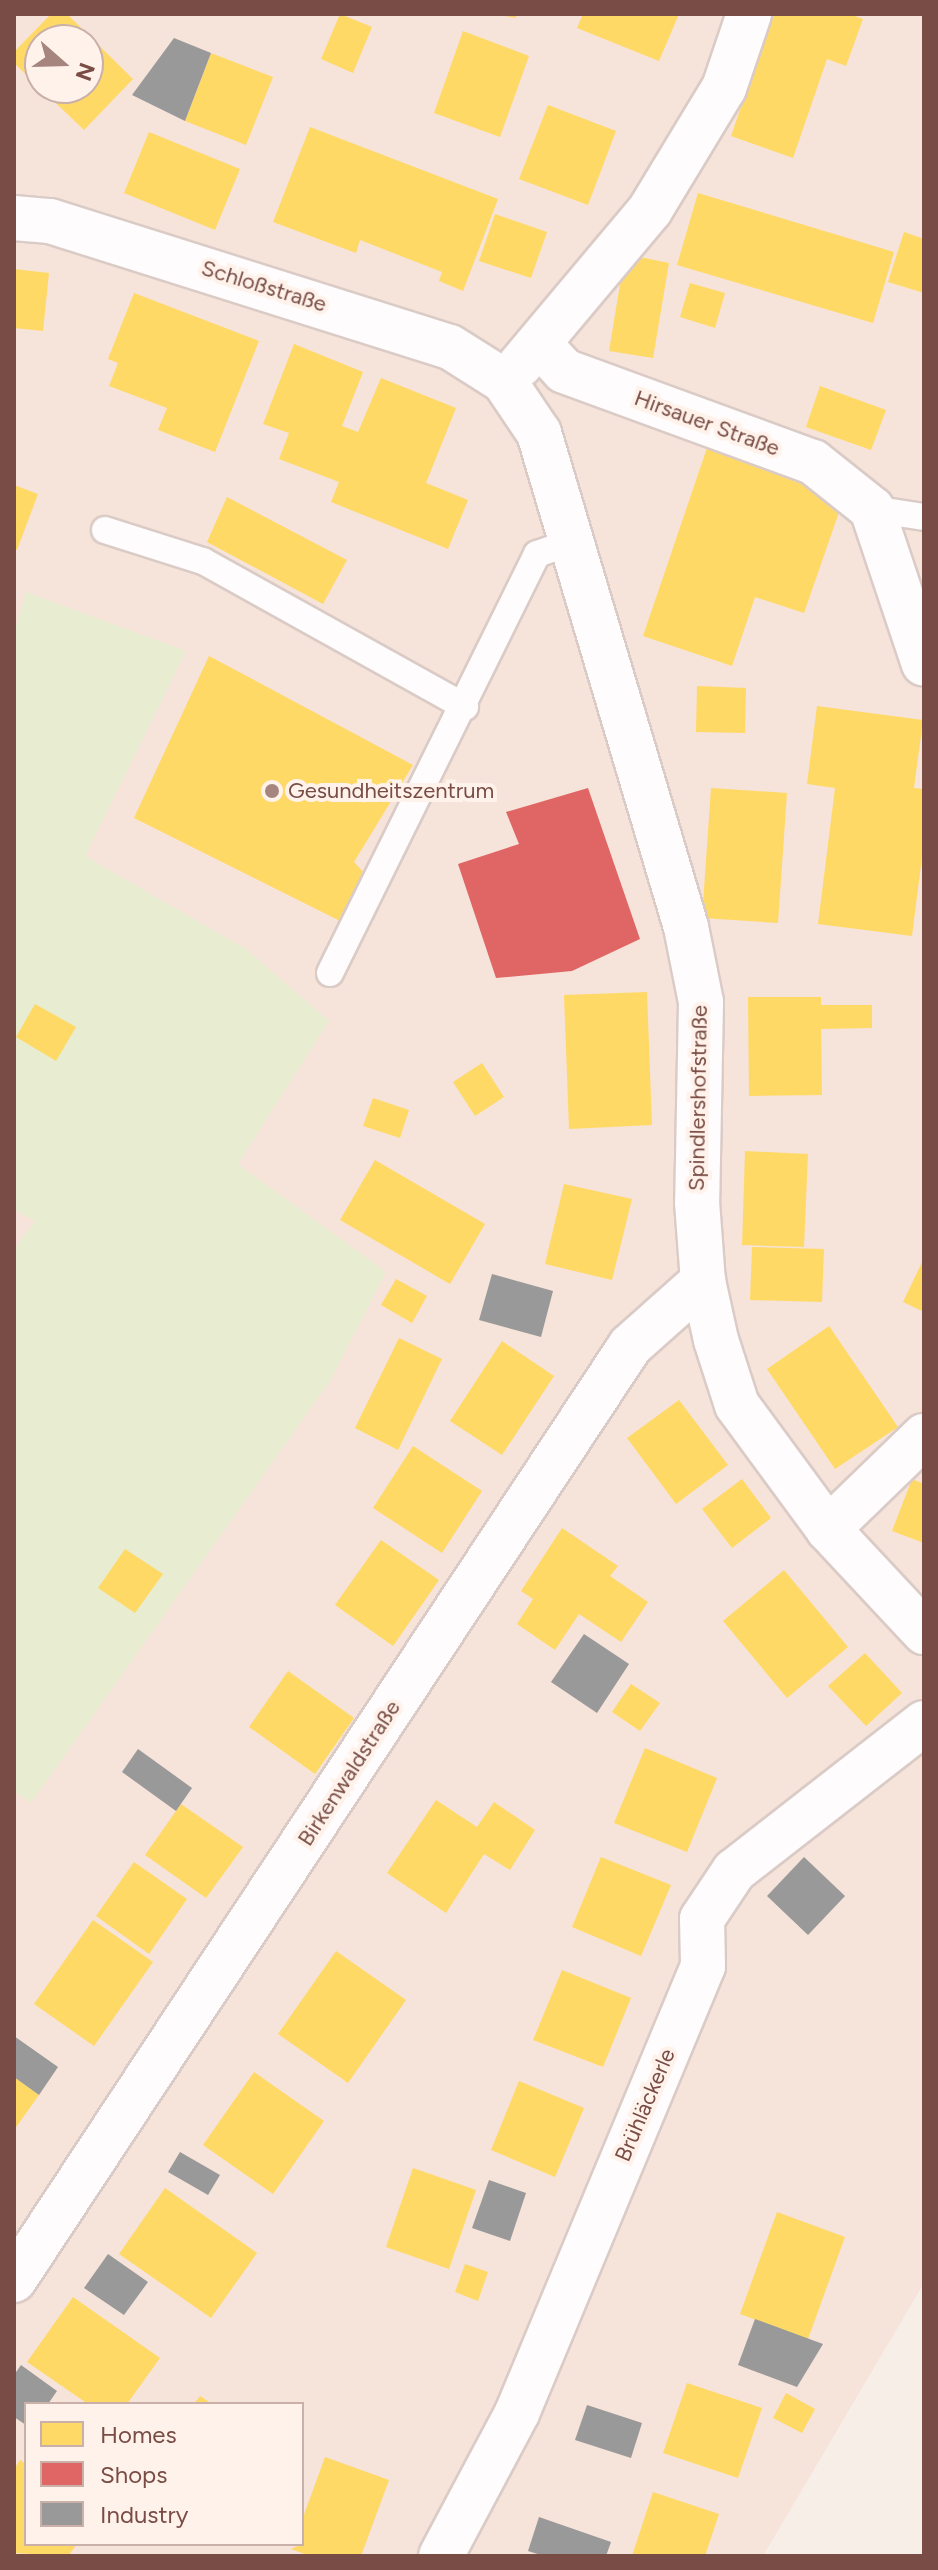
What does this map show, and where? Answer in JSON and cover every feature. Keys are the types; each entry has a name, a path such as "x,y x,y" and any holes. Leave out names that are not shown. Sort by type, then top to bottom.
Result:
{"street":[{"path":"504,381 540,345 650,210 724,88 749,14"},
{"name":"Schloßstraße","path":"14,218 50,221 291,293 450,347 504,381"},
{"name":"Hirsauer Straße","path":"540,345 564,371 813,462 872,509"},
{"name":"Spindlershofstraße","path":"504,381 539,433 686,927 701,1002 697,1202 703,1281 737,1405 828,1529 924,1632"},
{"path":"872,509 924,664"},
{"name":"Birkenwaldstraße","path":"14,2280 630,1346 703,1281"},
{"path":"828,1529 924,1436"},
{"name":"Brühläckerle","path":"441,2556 517,2413 703,1966 702,1919 734,1871 924,1723"}],"lane":[{"name":"Hirsauer Straße","path":"872,509 924,517"},
{"path":"105,530 203,561 465,707"},
{"path":"330,973 465,707 537,554 572,542"}],"shaded area":[{"path":"14,14 924,14 924,2283 763,2556 14,2556"}],"green space":[{"path":"26,592 186,651 85,856 246,949 329,1021 238,1164 386,1272 330,1381 31,1803 14,1791 14,1250 35,1221 14,1209 14,633"}],"building: Homes":[{"path":"51,14 67,14 77,24 41,24"},
{"path":"340,14 372,27 353,73 321,59"},
{"path":"494,14 516,14 516,18"},
{"path":"583,14 679,14 659,61 577,28"},
{"path":"773,14 849,14 863,19 846,66 827,59 793,158 731,136"},
{"path":"463,31 529,56 500,137 434,113"},
{"path":"24,42 24,73 14,63 14,52"},
{"path":"104,50 133,79 84,130 57,104 104,104"},
{"path":"211,53 273,77 246,145 185,121"},
{"path":"548,105 616,131 588,205 519,179"},
{"path":"310,127 498,199 463,291 439,281 442,272 360,240 356,253 273,222"},
{"path":"149,132 240,169 215,230 124,193"},
{"path":"698,193 894,252 873,323 677,265"},
{"path":"495,214 547,232 531,278 479,261"},
{"path":"904,232 924,239 924,293 888,282"},
{"path":"625,254 669,263 653,358 609,351"},
{"path":"14,269 49,273 43,331 14,328"},
{"path":"690,283 725,293 715,328 680,317"},
{"path":"134,293 259,341 215,452 158,430 167,408 109,386 118,363 108,359"},
{"path":"294,344 363,372 342,426 358,432 381,378 456,408 426,483 468,500 448,549 331,502 339,482 279,459 289,433 263,424"},
{"path":"820,386 886,410 871,450 806,427"},
{"path":"707,448 845,495 804,613 755,597 732,666 643,636"},
{"path":"14,485 38,494 17,550 14,549"},
{"path":"227,497 347,560 323,604 207,542"},
{"name":"Gesundheitszentrum","path":"209,656 413,765 354,862 367,876 344,923 134,818"},
{"path":"697,686 746,688 745,733 696,732"},
{"path":"817,706 923,720 914,788 924,789 924,841 912,936 818,924 835,788 807,784"},
{"path":"711,788 787,793 778,923 702,918"},
{"path":"647,992 652,1125 569,1129 564,995"},
{"path":"748,997 821,997 821,1005 872,1005 872,1028 821,1029 822,1095 749,1096"},
{"path":"35,1004 76,1027 56,1061 16,1037"},
{"path":"482,1063 504,1097 475,1116 453,1082"},
{"path":"373,1098 409,1110 400,1138 363,1126"},
{"path":"745,1151 808,1154 804,1247 742,1245"},
{"path":"375,1160 485,1224 450,1284 340,1220"},
{"path":"564,1184 632,1199 612,1280 545,1264"},
{"path":"752,1247 824,1249 822,1302 750,1300"},
{"path":"924,1258 924,1312 903,1302"},
{"path":"396,1279 427,1296 412,1323 381,1305"},
{"path":"829,1326 898,1427 835,1469 767,1369"},
{"path":"399,1338 442,1359 398,1450 355,1428"},
{"path":"502,1341 554,1376 502,1455 450,1421"},
{"path":"679,1400 728,1465 676,1504 627,1438"},
{"path":"413,1446 482,1491 442,1553 373,1508"},
{"path":"742,1479 771,1518 732,1548 702,1509"},
{"path":"912,1479 924,1484 924,1543 892,1531"},
{"path":"562,1528 618,1566 610,1576 648,1602 621,1642 579,1614 555,1650 517,1624 533,1599 521,1591"},
{"path":"381,1540 439,1580 393,1646 335,1605"},
{"path":"125,1549 163,1574 135,1613 98,1588"},
{"path":"784,1570 848,1647 787,1698 723,1621"},
{"path":"865,1653 902,1693 866,1726 828,1686"},
{"path":"288,1671 354,1718 315,1774 249,1727"},
{"path":"631,1684 660,1703 640,1731 612,1712"},
{"path":"645,1748 717,1778 687,1852 614,1823"},
{"path":"436,1800 477,1827 494,1802 535,1830 510,1870 484,1854 446,1913 387,1873"},
{"path":"181,1804 243,1847 206,1898 145,1855"},
{"path":"601,1857 671,1885 641,1956 572,1927"},
{"path":"134,1862 187,1899 149,1954 96,1916"},
{"path":"93,1920 153,1962 94,2046 34,2004"},
{"path":"336,1951 406,2000 348,2083 278,2034"},
{"path":"562,1970 631,1998 603,2067 533,2040"},
{"path":"254,2072 324,2121 273,2194 203,2145"},
{"path":"14,2077 39,2095 14,2130"},
{"path":"519,2081 584,2108 555,2177 491,2150"},
{"path":"413,2168 476,2190 449,2269 386,2247"},
{"path":"165,2188 257,2253 211,2318 119,2254"},
{"path":"777,2212 845,2237 808,2339 740,2314"},
{"path":"465,2264 488,2272 478,2301 455,2292"},
{"path":"73,2297 160,2358 128,2402 85,2402 27,2362"},
{"path":"687,2383 762,2408 738,2478 663,2453"},
{"path":"786,2393 815,2409 802,2433 773,2418"},
{"path":"200,2396 209,2402 196,2402"},
{"path":"325,2457 389,2480 361,2556 310,2556 291,2549 304,2546 304,2515"},
{"path":"20,2460 24,2463 24,2546 76,2546 68,2556 14,2553 14,2469"},
{"path":"653,2492 719,2514 705,2556 632,2556"}],"building: Shops":[{"path":"588,788 640,939 572,971 496,978 458,864 519,844 506,812"}],"building: Industry":[{"path":"174,38 211,53 185,121 132,95"},
{"path":"492,1274 553,1291 541,1337 479,1320"},
{"path":"584,1634 629,1664 597,1713 551,1682"},
{"path":"138,1749 192,1788 176,1811 122,1772"},
{"path":"804,1857 845,1896 808,1935 767,1896"},
{"path":"14,2036 58,2067 39,2095 14,2077"},
{"path":"180,2152 220,2175 208,2195 168,2172"},
{"path":"489,2180 526,2193 510,2241 472,2228"},
{"path":"108,2254 148,2282 124,2315 84,2288"},
{"path":"755,2319 823,2344 797,2387 738,2365"},
{"path":"21,2365 57,2391 49,2402 24,2402 24,2424 14,2417 14,2375"},
{"path":"587,2405 642,2423 631,2458 575,2440"},
{"path":"539,2517 611,2542 606,2556 544,2556 528,2551"}],"place":[{"name":"Gesundheitszentrum","path":"272,791"}]}
